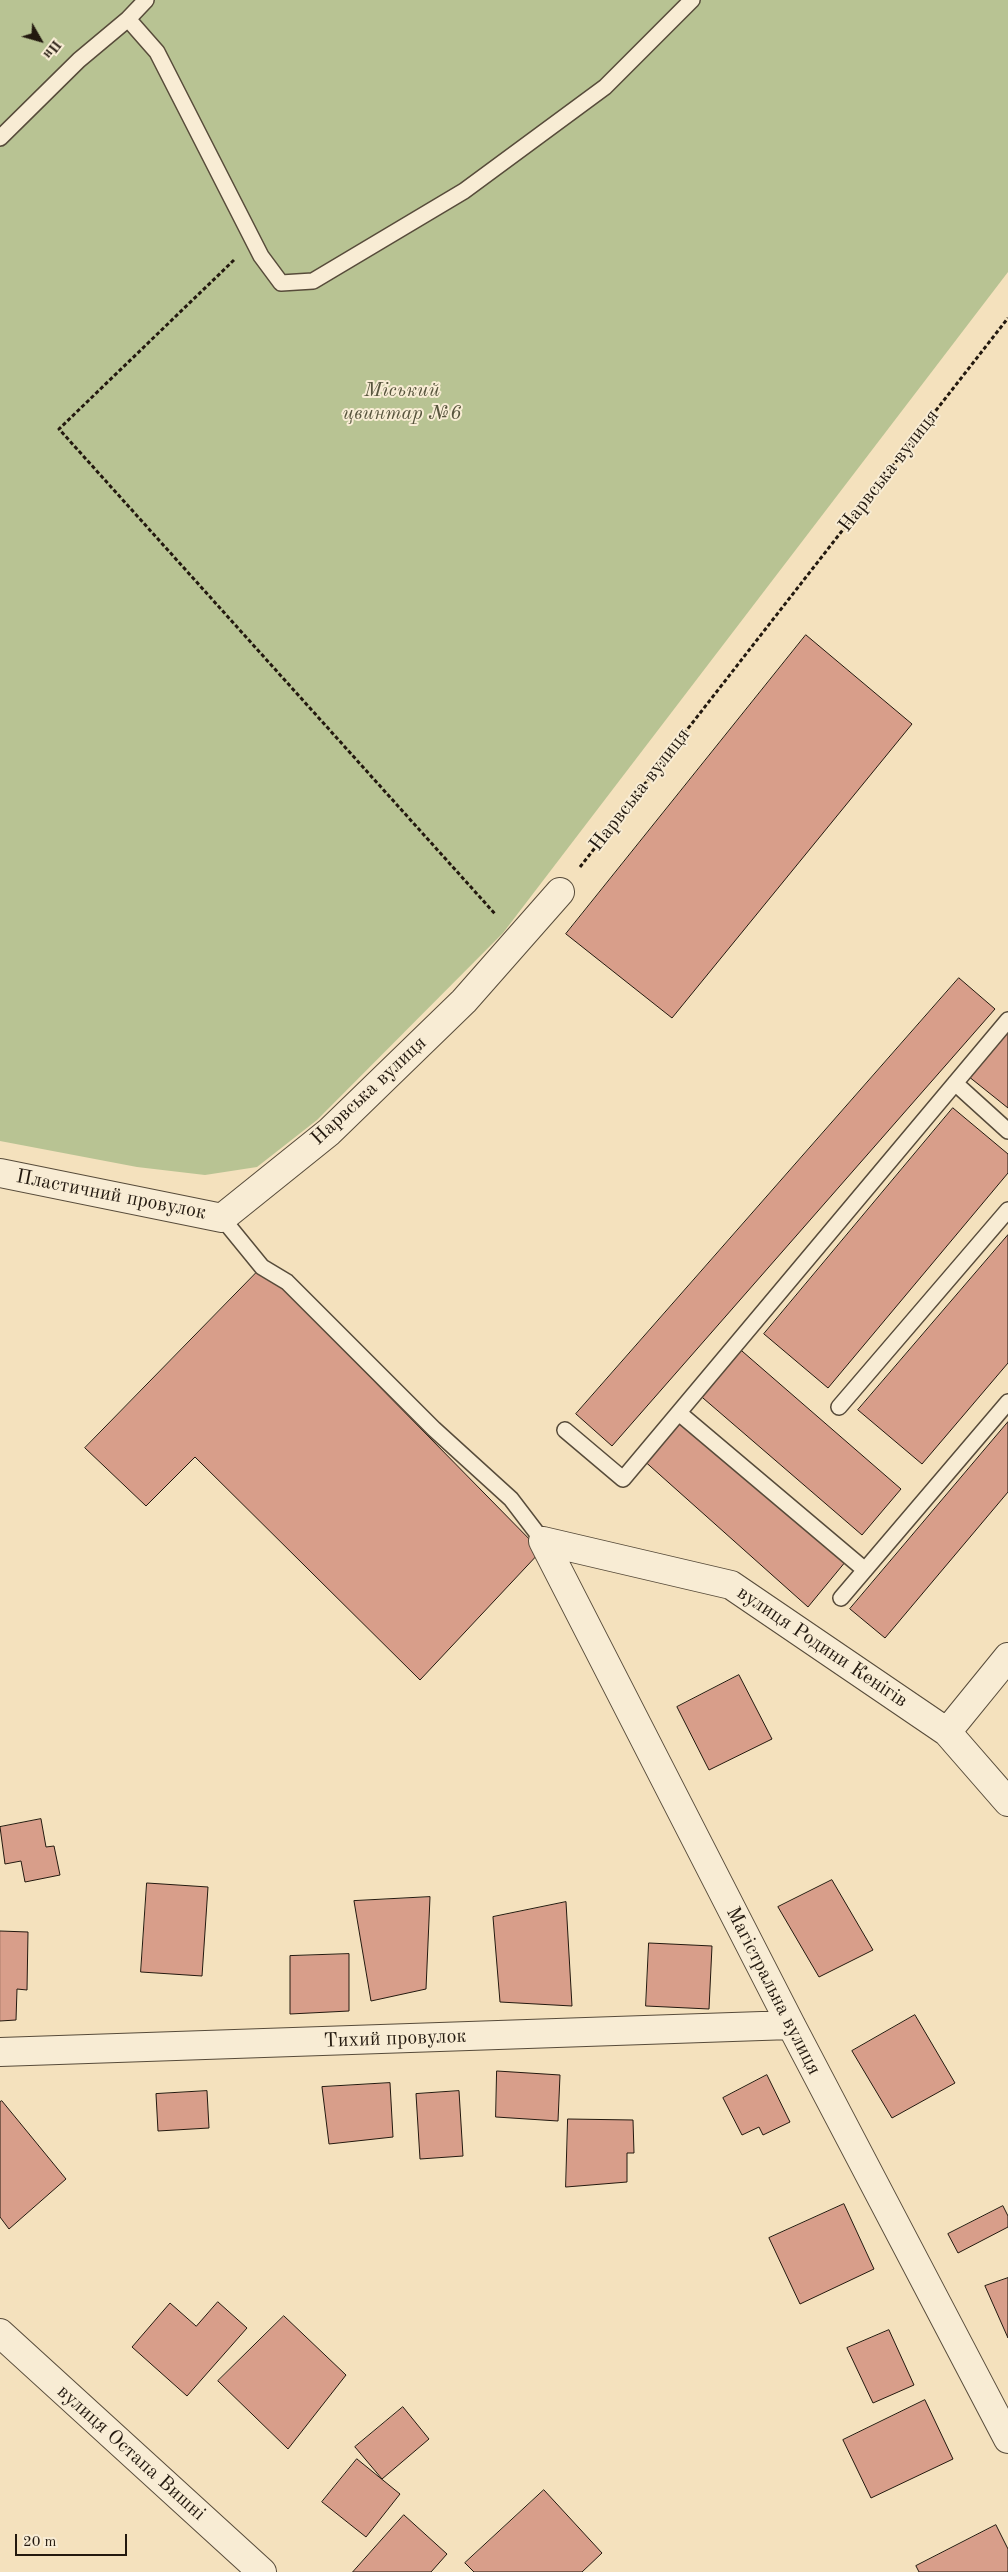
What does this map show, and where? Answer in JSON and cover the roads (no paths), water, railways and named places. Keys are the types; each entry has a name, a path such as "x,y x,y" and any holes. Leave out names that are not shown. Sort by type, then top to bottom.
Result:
{"street":[{"name":"Нарвська вулиця","path":"222,1218 329,1132 464,1002 560,892"},
{"name":"Пластичний провулок","path":"0,1173 222,1218"},
{"name":"вулиця Родини Кенігів","path":"543,1541 731,1585 947,1732 1008,1802"},
{"name":"Магістральна вулиця","path":"543,1541 791,2025 1008,2439"},
{"path":"947,1732 1008,1658"},
{"name":"Тихий провулок","path":"0,2052 791,2025"},
{"name":"вулиця Остапа Вишні","path":"0,2334 262,2572"}],"lane":[{"path":"0,138 79,60 128,19 146,0"},
{"path":"128,19 157,52 261,256 281,283 314,281 464,191 605,88 692,0"},
{"path":"565,1430 624,1479 1008,1020"},
{"path":"956,1083 1008,1131"},
{"path":"839,1407 1008,1210"},
{"path":"222,1218 262,1267 287,1282 434,1429 511,1500 543,1541"},
{"path":"841,1598 1008,1402"},
{"path":"679,1413 866,1570"}],"park label":[{"name":"Міський цвинтар №6","path":"402,402"}]}
